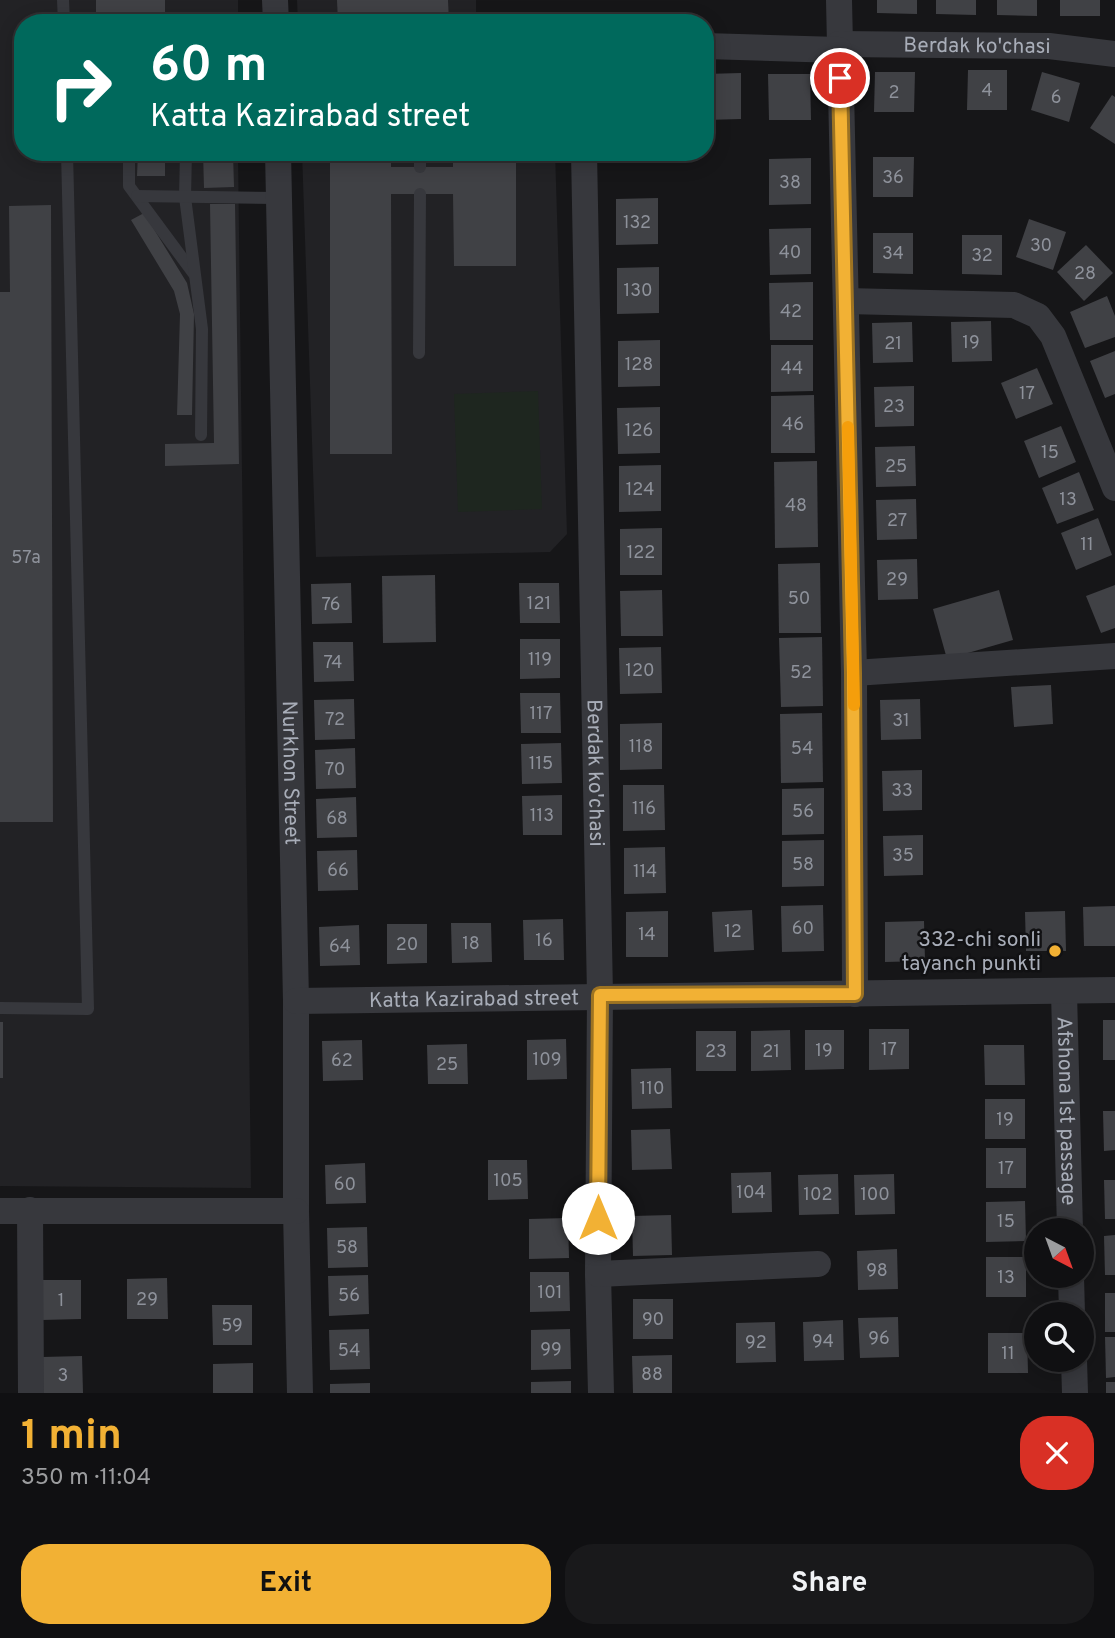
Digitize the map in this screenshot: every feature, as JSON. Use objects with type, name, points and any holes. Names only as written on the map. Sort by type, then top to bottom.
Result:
[{"type":"street","points":[[839,0],[853,673],[855,994]]},
{"type":"street","name":"Berdak ko'chasi","points":[[714,46],[1049,46],[1115,54]]},
{"type":"street","name":"Nurkhon Street","points":[[278,161],[296,1001],[296,1211],[300,1393]]},
{"type":"street","name":"Berdak ko'chasi","points":[[584,161],[600,995],[598,1273],[601,1393]]},
{"type":"street","points":[[846,301],[1014,305],[1038,316],[1053,335],[1115,488]]},
{"type":"street","points":[[853,673],[1115,656]]},
{"type":"street","name":"Katta Kazirabad street","points":[[296,1001],[1115,990]]},
{"type":"street","name":"Afshona 1st passage","points":[[1064,992],[1070,1218]]},
{"type":"street","points":[[30,1210],[31,1393]]},
{"type":"street","points":[[0,1211],[296,1211]]},
{"type":"street","points":[[598,1273],[818,1264]]},
{"type":"street","points":[[1074,1372],[1075,1393]]},
{"type":"lane","points":[[0,1009],[88,1009],[67,161]]},
{"type":"lane","points":[[129,161],[129,186],[194,274]]},
{"type":"lane","points":[[186,161],[185,197],[202,329],[201,435]]},
{"type":"lane","points":[[420,161],[420,167]]},
{"type":"lane","points":[[419,353],[420,194]]},
{"type":"lane","points":[[137,196],[278,198]]},
{"type":"shaded area","points":[[0,0],[238,0],[238,14],[14,14],[14,161],[238,161],[251,1188],[0,1186]]},
{"type":"shaded area","points":[[297,0],[476,0],[476,14],[298,14]]},
{"type":"shaded area","points":[[302,161],[555,161],[567,534],[550,552],[316,557]]},
{"type":"shaded area","points":[[538,391],[542,509],[458,512],[454,394]]},
{"type":"building","points":[[96,0],[165,0],[165,14],[96,14]]},
{"type":"building","points":[[337,0],[448,0],[449,14],[338,14]]},
{"type":"building","points":[[877,0],[917,0],[917,14],[877,13]]},
{"type":"building","points":[[936,0],[976,0],[976,15],[936,14]]},
{"type":"building","points":[[997,0],[1037,0],[1037,16],[997,15]]},
{"type":"building","points":[[1060,0],[1100,0],[1100,16],[1060,16]]},
{"type":"building","points":[[968,70],[1007,70],[1007,110],[967,110]]},
{"type":"building","points":[[875,72],[915,72],[914,112],[874,112]]},
{"type":"building","points":[[1042,72],[1080,83],[1069,122],[1031,110]]},
{"type":"building","points":[[741,73],[741,119],[714,120],[714,74]]},
{"type":"building","points":[[768,74],[810,74],[811,120],[769,120]]},
{"type":"building","points":[[1112,95],[1115,97],[1115,144],[1090,128]]},
{"type":"building","points":[[873,157],[914,157],[913,197],[873,197]]},
{"type":"building","points":[[811,158],[811,204],[769,205],[769,159]]},
{"type":"building","points":[[138,161],[165,161],[165,176],[137,176]]},
{"type":"building","points":[[203,161],[233,161],[234,187],[204,188]]},
{"type":"building","points":[[330,161],[391,161],[391,167],[453,167],[453,161],[516,161],[516,266],[454,266],[453,194],[391,194],[392,454],[330,454]]},
{"type":"building","points":[[658,198],[658,244],[616,245],[616,199]]},
{"type":"building","points":[[210,204],[235,204],[239,464],[165,466],[165,444],[214,443]]},
{"type":"building","points":[[51,205],[53,822],[0,822],[0,292],[10,292],[9,206]]},
{"type":"building","points":[[144,213],[187,283],[194,314],[192,415],[177,415],[180,314],[174,291],[131,220]]},
{"type":"building","points":[[1029,219],[1066,232],[1053,270],[1016,257]]},
{"type":"building","points":[[811,228],[811,274],[770,275],[769,229]]},
{"type":"building","points":[[873,233],[913,233],[913,274],[873,273]]},
{"type":"building","points":[[962,235],[1002,235],[1002,275],[962,274]]},
{"type":"building","points":[[1086,245],[1113,273],[1084,301],[1057,272]]},
{"type":"building","points":[[659,267],[659,313],[617,314],[617,268]]},
{"type":"building","points":[[813,282],[813,340],[770,340],[769,283]]},
{"type":"building","points":[[1107,296],[1115,316],[1115,337],[1085,348],[1070,312]]},
{"type":"building","points":[[991,321],[992,361],[952,362],[951,322]]},
{"type":"building","points":[[912,322],[913,362],[873,363],[872,323]]},
{"type":"building","points":[[660,340],[660,386],[618,387],[618,341]]},
{"type":"building","points":[[771,345],[813,345],[813,391],[771,392]]},
{"type":"building","points":[[1115,351],[1115,394],[1105,398],[1090,361]]},
{"type":"building","points":[[1037,368],[1053,404],[1016,419],[1001,383]]},
{"type":"building","points":[[914,386],[914,426],[875,427],[874,387]]},
{"type":"building","points":[[814,395],[815,453],[771,453],[771,396]]},
{"type":"building","points":[[660,407],[660,453],[618,454],[617,408]]},
{"type":"building","points":[[1061,426],[1076,462],[1039,478],[1024,441]]},
{"type":"building","points":[[915,446],[916,486],[876,487],[875,447]]},
{"type":"building","points":[[817,461],[818,547],[775,548],[774,462]]},
{"type":"building","points":[[661,465],[661,511],[619,512],[619,466]]},
{"type":"building","points":[[1079,472],[1094,510],[1057,524],[1042,488]]},
{"type":"building","points":[[916,499],[917,539],[877,540],[876,500]]},
{"type":"building","points":[[1098,518],[1112,555],[1076,570],[1061,533]]},
{"type":"building","points":[[662,528],[662,575],[620,575],[620,529]]},
{"type":"building","points":[[917,559],[918,599],[878,600],[877,560]]},
{"type":"building","points":[[820,563],[821,633],[779,633],[778,564]]},
{"type":"building","points":[[435,575],[436,642],[383,643],[382,576]]},
{"type":"building","points":[[351,583],[352,623],[312,624],[311,584]]},
{"type":"building","points":[[519,583],[559,583],[560,623],[520,623]]},
{"type":"building","points":[[1115,585],[1115,628],[1101,633],[1086,596]]},
{"type":"building","points":[[662,590],[663,636],[621,636],[620,591]]},
{"type":"building","points":[[999,590],[1013,640],[947,659],[933,609]]},
{"type":"building","points":[[822,637],[823,706],[781,707],[779,638]]},
{"type":"building","points":[[520,639],[560,639],[560,678],[520,679]]},
{"type":"building","points":[[313,642],[353,642],[354,681],[314,682]]},
{"type":"building","points":[[661,647],[662,693],[620,694],[619,648]]},
{"type":"building","points":[[1051,685],[1053,724],[1014,727],[1011,687]]},
{"type":"building","points":[[520,693],[560,693],[561,733],[521,733]]},
{"type":"building","points":[[354,699],[355,739],[315,740],[314,700]]},
{"type":"building","points":[[920,699],[921,739],[881,740],[880,700]]},
{"type":"building","points":[[822,713],[823,782],[781,783],[780,714]]},
{"type":"building","points":[[662,723],[662,769],[620,770],[620,724]]},
{"type":"building","points":[[561,743],[562,783],[522,784],[521,744]]},
{"type":"building","points":[[355,748],[356,788],[316,789],[315,750]]},
{"type":"building","points":[[922,770],[922,810],[883,811],[882,771]]},
{"type":"building","points":[[623,785],[664,785],[665,830],[623,831]]},
{"type":"building","points":[[824,788],[824,834],[782,835],[782,789]]},
{"type":"building","points":[[562,795],[562,835],[523,835],[522,796]]},
{"type":"building","points":[[356,797],[357,837],[317,838],[316,799]]},
{"type":"building","points":[[923,835],[923,875],[884,876],[883,836]]},
{"type":"building","points":[[824,840],[824,886],[782,887],[782,841]]},
{"type":"building","points":[[665,847],[666,893],[624,894],[624,848]]},
{"type":"building","points":[[357,850],[358,890],[318,891],[317,851]]},
{"type":"building","points":[[823,905],[824,951],[782,952],[781,906]]},
{"type":"building","points":[[1115,906],[1115,946],[1084,946],[1083,907]]},
{"type":"building","points":[[752,910],[754,950],[714,952],[712,912]]},
{"type":"building","points":[[668,911],[668,957],[626,957],[626,912]]},
{"type":"building","points":[[1065,911],[1066,951],[1026,951],[1025,912]]},
{"type":"building","points":[[563,919],[564,960],[524,960],[523,920]]},
{"type":"building","points":[[924,921],[925,961],[885,962],[885,922]]},
{"type":"building","points":[[451,923],[491,923],[492,962],[452,963]]},
{"type":"building","points":[[387,924],[427,924],[427,963],[387,964]]},
{"type":"building","points":[[359,925],[360,965],[320,966],[319,927]]},
{"type":"building","points":[[1103,1020],[1115,1020],[1115,1060],[1103,1060]]},
{"type":"building","points":[[0,1022],[3,1022],[3,1078],[0,1078]]},
{"type":"building","points":[[869,1029],[909,1029],[909,1069],[869,1070]]},
{"type":"building","points":[[790,1030],[791,1070],[751,1071],[751,1031]]},
{"type":"building","points":[[805,1030],[844,1030],[844,1069],[805,1070]]},
{"type":"building","points":[[696,1031],[736,1031],[736,1071],[696,1071]]},
{"type":"building","points":[[566,1039],[567,1079],[527,1080],[527,1040]]},
{"type":"building","points":[[362,1040],[363,1080],[323,1081],[322,1041]]},
{"type":"building","points":[[467,1044],[468,1084],[428,1084],[427,1045]]},
{"type":"building","points":[[984,1045],[1024,1045],[1025,1085],[985,1085]]},
{"type":"building","points":[[671,1068],[672,1108],[632,1109],[631,1069]]},
{"type":"building","points":[[985,1099],[1025,1099],[1025,1139],[985,1139]]},
{"type":"building","points":[[1103,1111],[1115,1111],[1115,1150],[1104,1151]]},
{"type":"building","points":[[670,1129],[672,1169],[632,1170],[631,1130]]},
{"type":"building","points":[[986,1148],[1026,1148],[1026,1188],[986,1188]]},
{"type":"building","points":[[488,1160],[527,1160],[528,1199],[488,1200]]},
{"type":"building","points":[[365,1163],[366,1203],[326,1204],[325,1165]]},
{"type":"building","points":[[771,1172],[772,1212],[732,1213],[731,1173]]},
{"type":"building","points":[[838,1174],[839,1214],[799,1215],[798,1175]]},
{"type":"building","points":[[894,1174],[895,1214],[855,1215],[854,1175]]},
{"type":"building","points":[[1104,1180],[1115,1180],[1115,1219],[1105,1219]]},
{"type":"building","points":[[1025,1201],[1024,1241],[986,1242],[986,1202]]},
{"type":"building","points":[[671,1215],[672,1255],[633,1256],[632,1216]]},
{"type":"building","points":[[568,1218],[569,1258],[529,1259],[529,1219]]},
{"type":"building","points":[[367,1227],[368,1267],[328,1268],[327,1228]]},
{"type":"building","points":[[1115,1235],[1115,1275],[1105,1275],[1104,1236]]},
{"type":"building","points":[[897,1249],[898,1289],[858,1290],[857,1251]]},
{"type":"building","points":[[986,1257],[1024,1257],[1026,1297],[986,1297]]},
{"type":"building","points":[[530,1272],[569,1272],[570,1311],[530,1312]]},
{"type":"building","points":[[368,1275],[369,1314],[329,1316],[328,1276]]},
{"type":"building","points":[[167,1278],[168,1319],[127,1319],[127,1279]]},
{"type":"building","points":[[41,1280],[81,1280],[81,1319],[42,1320]]},
{"type":"building","points":[[1105,1293],[1115,1293],[1115,1332],[1105,1332]]},
{"type":"building","points":[[633,1299],[673,1299],[673,1339],[633,1339]]},
{"type":"building","points":[[212,1305],[252,1305],[252,1345],[213,1345]]},
{"type":"building","points":[[898,1317],[899,1357],[860,1358],[858,1318]]},
{"type":"building","points":[[843,1320],[844,1360],[804,1361],[803,1322]]},
{"type":"building","points":[[775,1322],[776,1362],[736,1363],[736,1323]]},
{"type":"building","points":[[369,1329],[370,1369],[330,1370],[329,1330]]},
{"type":"building","points":[[570,1329],[571,1369],[531,1370],[531,1330]]},
{"type":"building","points":[[988,1333],[1024,1333],[1024,1372],[1028,1373],[988,1373]]},
{"type":"building","points":[[1105,1337],[1115,1337],[1115,1377],[1106,1378]]},
{"type":"building","points":[[672,1355],[672,1393],[633,1393],[632,1356]]},
{"type":"building","points":[[82,1356],[83,1393],[43,1393],[42,1357]]},
{"type":"building","points":[[253,1363],[253,1393],[213,1393],[213,1364]]},
{"type":"building","points":[[571,1381],[571,1393],[531,1393],[531,1382]]},
{"type":"building","points":[[1106,1382],[1115,1382],[1115,1393],[1106,1393]]},
{"type":"building","points":[[370,1383],[370,1393],[330,1393],[330,1384]]},
{"type":"slow traffic","points":[[848,427],[854,705]]},
{"type":"place","name":"332-chi sonli tayanch punkti","points":[[1055,951]]},
{"type":"route","points":[[598,1218],[600,995],[855,994],[853,673],[840,78]]}]
